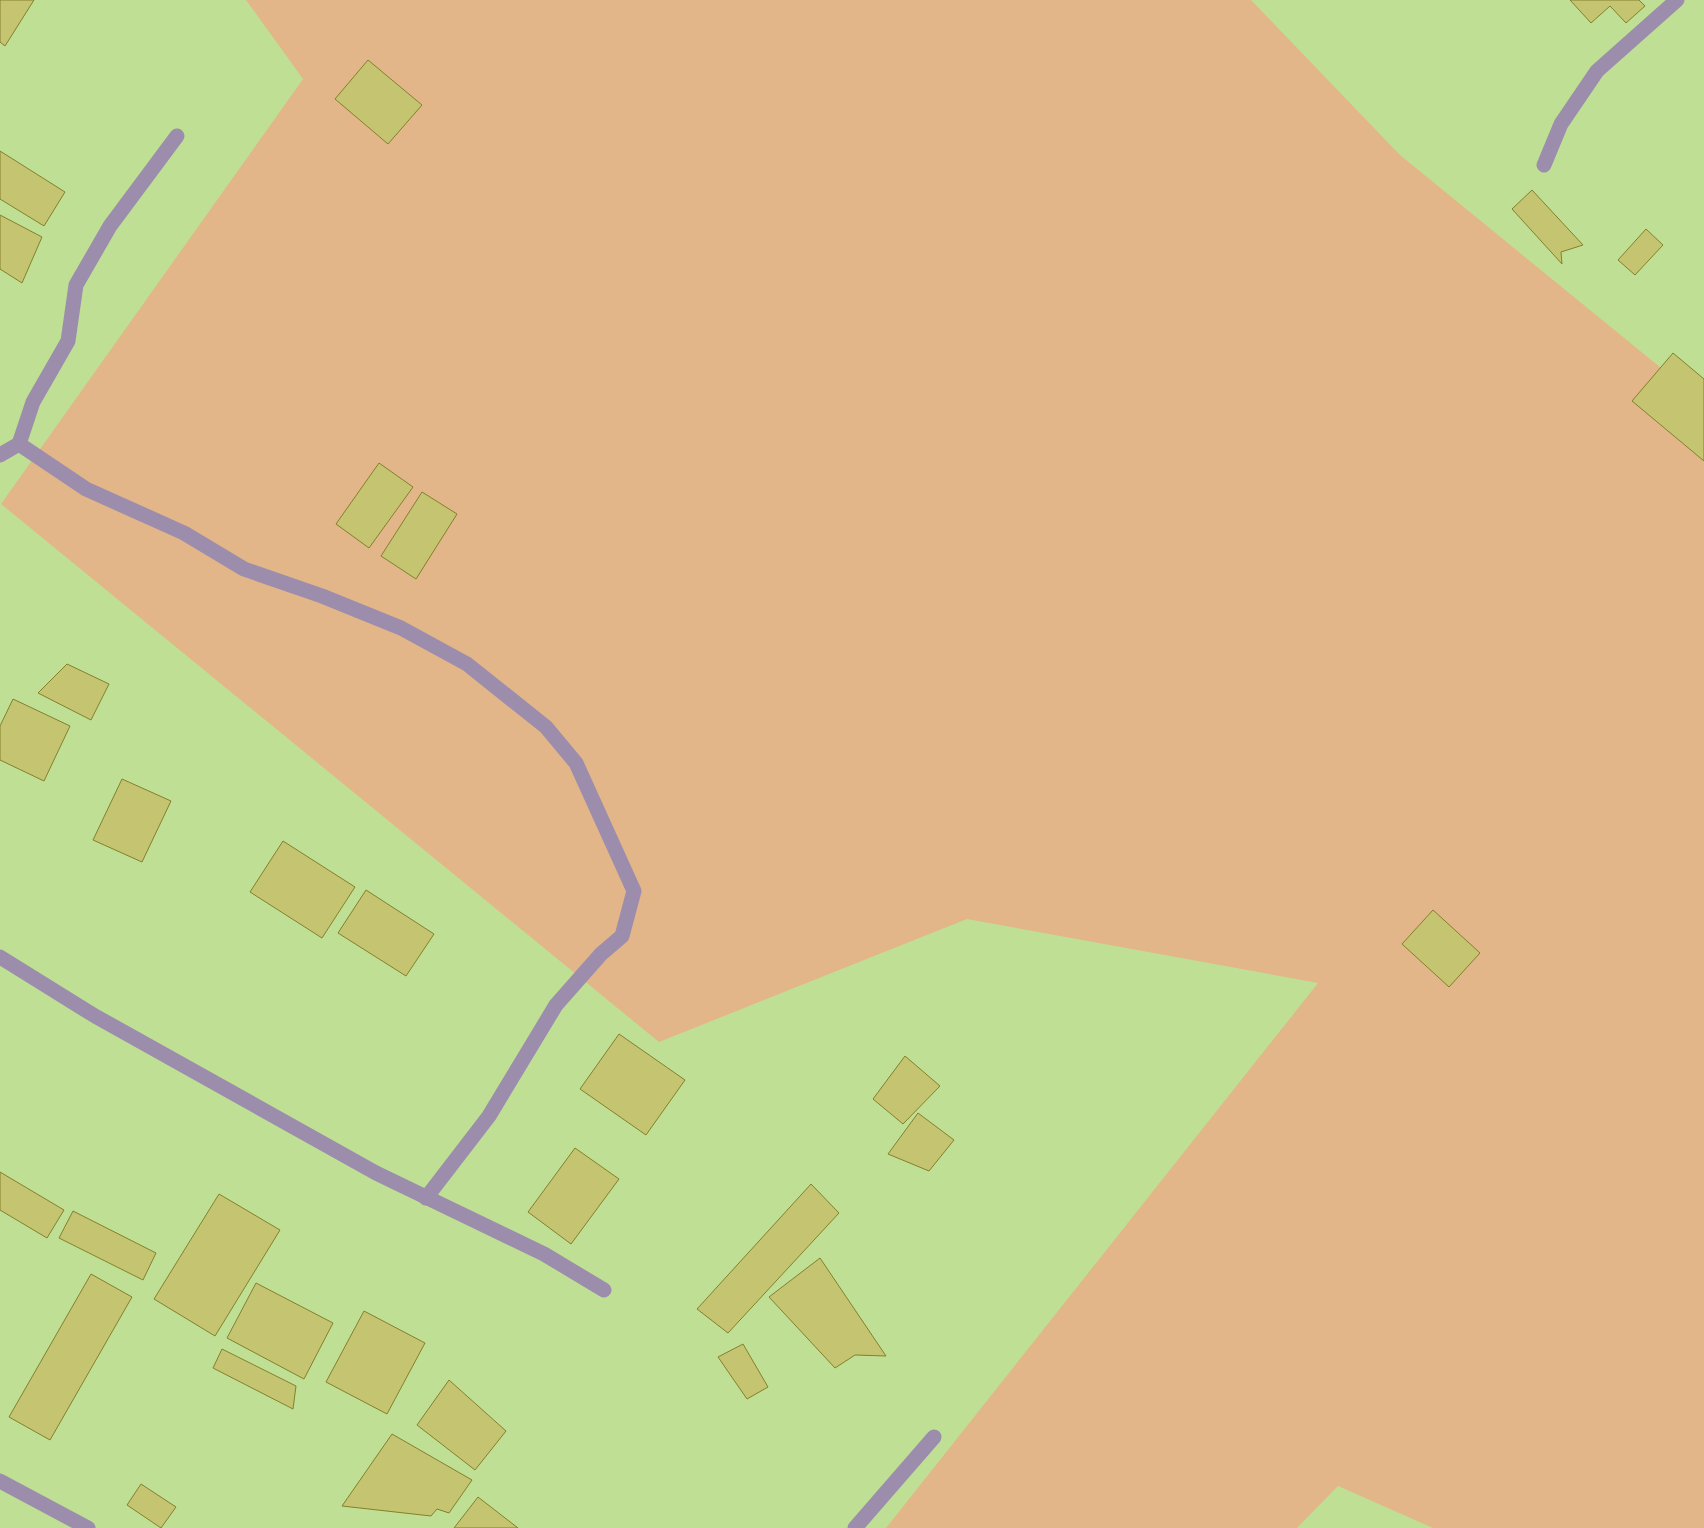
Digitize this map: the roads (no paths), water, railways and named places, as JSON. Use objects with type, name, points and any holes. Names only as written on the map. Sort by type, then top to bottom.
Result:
[{"type":"street","points":[[1544,164],[1561,124],[1597,71],[1676,0]]},
{"type":"street","points":[[0,455],[19,444],[33,402],[68,341],[76,286],[110,226],[177,136]]},
{"type":"street","points":[[19,444],[86,489],[184,533],[244,569],[322,596],[401,628],[467,664],[546,727],[576,763],[634,892],[622,936],[601,954],[556,1005],[489,1116],[426,1198]]},
{"type":"street","points":[[0,957],[95,1016],[376,1173],[544,1254],[604,1290]]},
{"type":"street","points":[[855,1528],[934,1437]]},
{"type":"street","points":[[0,1481],[88,1528]]}]
